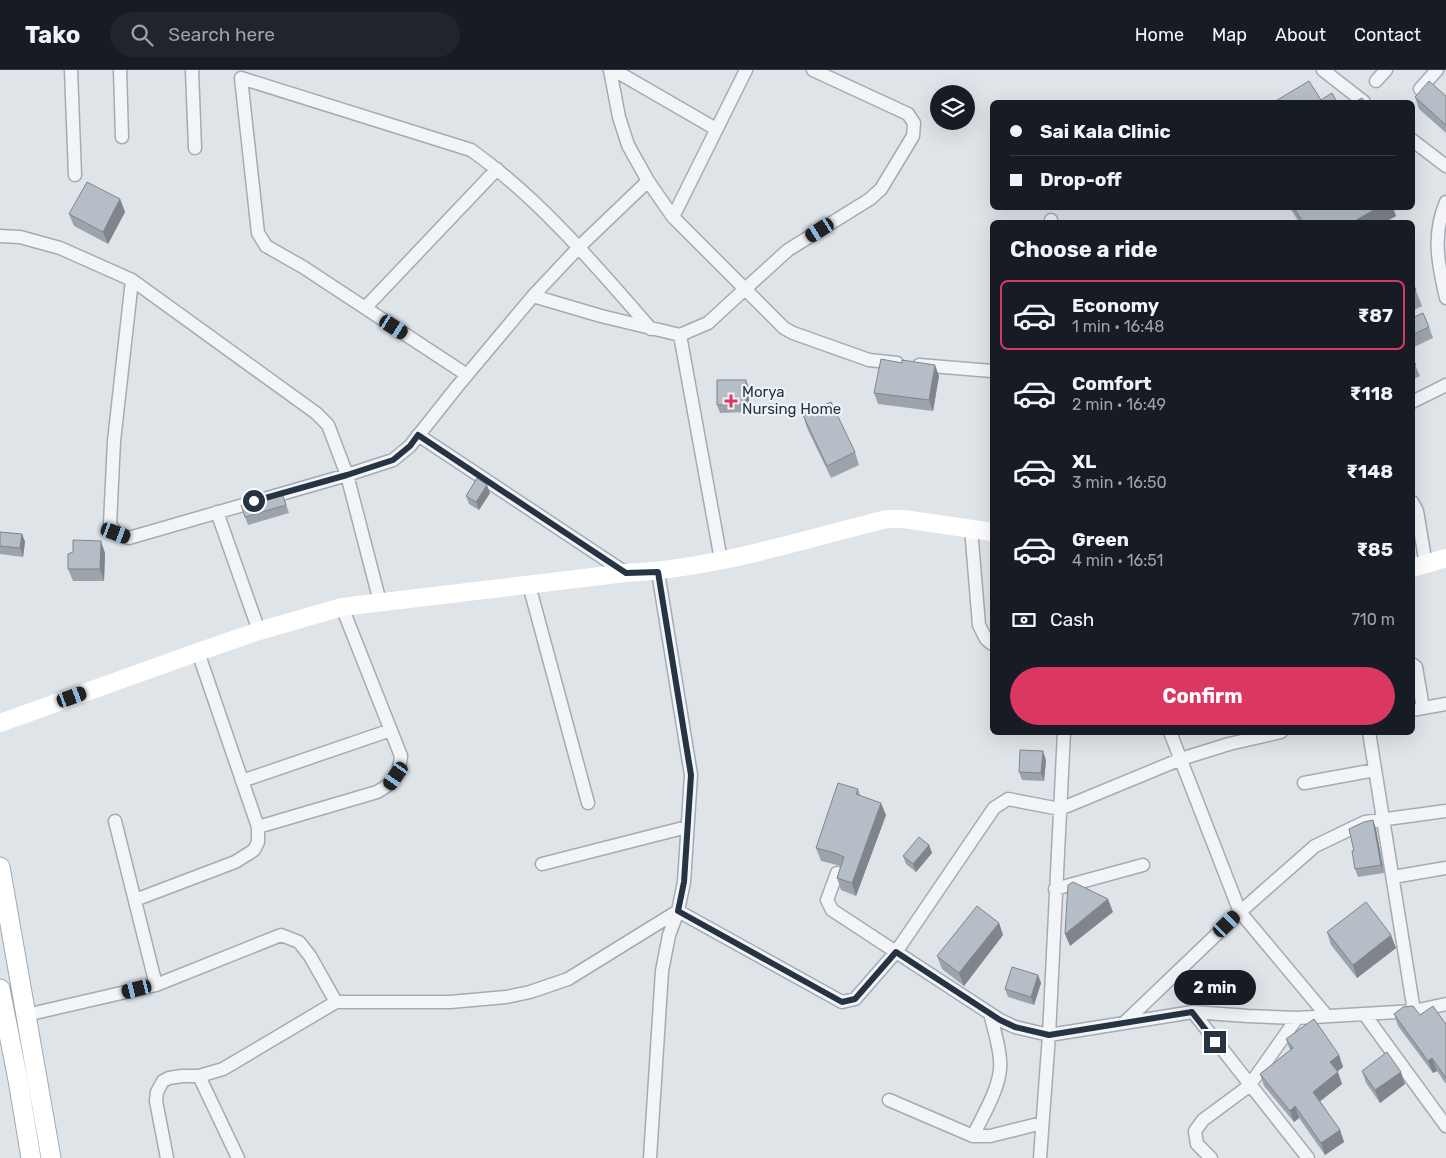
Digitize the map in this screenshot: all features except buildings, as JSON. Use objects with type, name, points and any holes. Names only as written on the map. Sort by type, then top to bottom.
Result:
[{"type":"main road","points":[[0,722],[259,631],[342,607],[626,573],[658,572],[721,560],[886,519],[904,519],[990,532]]},
{"type":"main road","points":[[1419,566],[1446,558]]},
{"type":"main road","points":[[0,867],[8,961],[26,1015],[51,1158]]},
{"type":"main road","points":[[0,989],[31,1158]]},
{"type":"street","points":[[70,70],[75,175]]},
{"type":"street","points":[[120,70],[122,137]]},
{"type":"street","points":[[192,70],[195,148]]},
{"type":"street","points":[[610,70],[619,117],[628,145],[648,180],[673,217],[784,328],[869,360],[990,371]]},
{"type":"street","points":[[614,70],[716,129]]},
{"type":"street","points":[[673,217],[746,70]]},
{"type":"street","points":[[533,296],[651,329],[680,334],[708,323],[788,250],[870,199],[881,189],[912,136],[914,123],[908,114],[812,70]]},
{"type":"street","points":[[1376,81],[1386,70]]},
{"type":"street","points":[[1420,89],[1437,70]]},
{"type":"street","points":[[1328,72],[1362,100]]},
{"type":"street","points":[[467,375],[303,267],[266,246],[258,233],[240,74],[471,150],[497,169],[579,247],[651,329]]},
{"type":"street","points":[[1415,142],[1446,166]]},
{"type":"street","points":[[365,308],[497,169]]},
{"type":"street","points":[[132,280],[114,441],[110,524],[116,533],[129,538],[393,460],[410,446],[533,296],[579,247],[648,180]]},
{"type":"street","points":[[1446,202],[1437,229],[1437,245],[1446,298]]},
{"type":"street","points":[[0,236],[20,237],[60,248],[132,280],[316,413],[328,425],[347,475],[380,602]]},
{"type":"street","points":[[680,334],[721,560]]},
{"type":"street","points":[[1415,400],[1446,385]]},
{"type":"street","points":[[418,435],[626,573]]},
{"type":"street","points":[[1415,507],[1417,511],[1419,566]]},
{"type":"street","points":[[217,512],[259,631]]},
{"type":"street","points":[[972,528],[979,625],[986,639],[990,642]]},
{"type":"street","points":[[650,1158],[662,971],[669,935],[678,911],[684,882],[691,775],[658,572]]},
{"type":"street","points":[[529,585],[588,803]]},
{"type":"street","points":[[258,827],[377,792],[398,781],[401,756],[342,607]]},
{"type":"street","points":[[135,900],[235,862],[254,850],[258,842],[258,827],[198,652]]},
{"type":"street","points":[[1415,666],[1418,709],[1446,704]]},
{"type":"street","points":[[242,781],[390,730]]},
{"type":"street","points":[[1040,1158],[1049,1035],[1064,735]]},
{"type":"street","points":[[1171,735],[1240,912],[1327,1016]]},
{"type":"street","points":[[678,911],[842,1002],[855,999],[896,952],[994,808],[1008,799],[1060,809],[1180,759],[1228,744],[1268,735]]},
{"type":"street","points":[[1369,735],[1414,1011]]},
{"type":"street","points":[[1304,783],[1375,770]]},
{"type":"street","points":[[1124,1023],[1240,912],[1315,846],[1365,822],[1446,811]]},
{"type":"street","points":[[115,821],[156,984]]},
{"type":"street","points":[[542,864],[687,827]]},
{"type":"street","points":[[1055,889],[1143,865]]},
{"type":"street","points":[[1393,877],[1446,868]]},
{"type":"street","points":[[837,873],[827,900],[832,910],[990,1014],[1015,1027],[1049,1035],[1192,1012],[1297,1018],[1414,1011],[1446,1004]]},
{"type":"street","points":[[167,1158],[156,1101],[157,1092],[163,1082],[169,1078],[199,1076],[223,1069],[336,1002],[450,1002],[506,997],[530,992],[568,979],[678,911]]},
{"type":"street","points":[[26,1015],[156,984],[281,935],[299,942],[310,956],[336,1002]]},
{"type":"street","points":[[1192,1012],[1308,1158]]},
{"type":"street","points":[[973,1136],[1000,1074],[1000,1060],[990,1014]]},
{"type":"street","points":[[1365,1015],[1446,1126]]},
{"type":"street","points":[[1211,1158],[1197,1144],[1195,1131],[1203,1120],[1249,1086],[1297,1018]]},
{"type":"street","points":[[199,1076],[238,1158]]},
{"type":"street","points":[[889,1100],[973,1136],[990,1136],[1042,1123]]},
{"type":"place","name":"Morya Nursing Home","points":[[731,401]]},
{"type":"route","points":[[254,501],[393,460],[410,446],[418,435],[626,573],[658,572],[691,775],[684,882],[678,911],[842,1002],[855,999],[896,952],[990,1014],[1015,1027],[1049,1035],[1192,1012],[1215,1042]]}]
